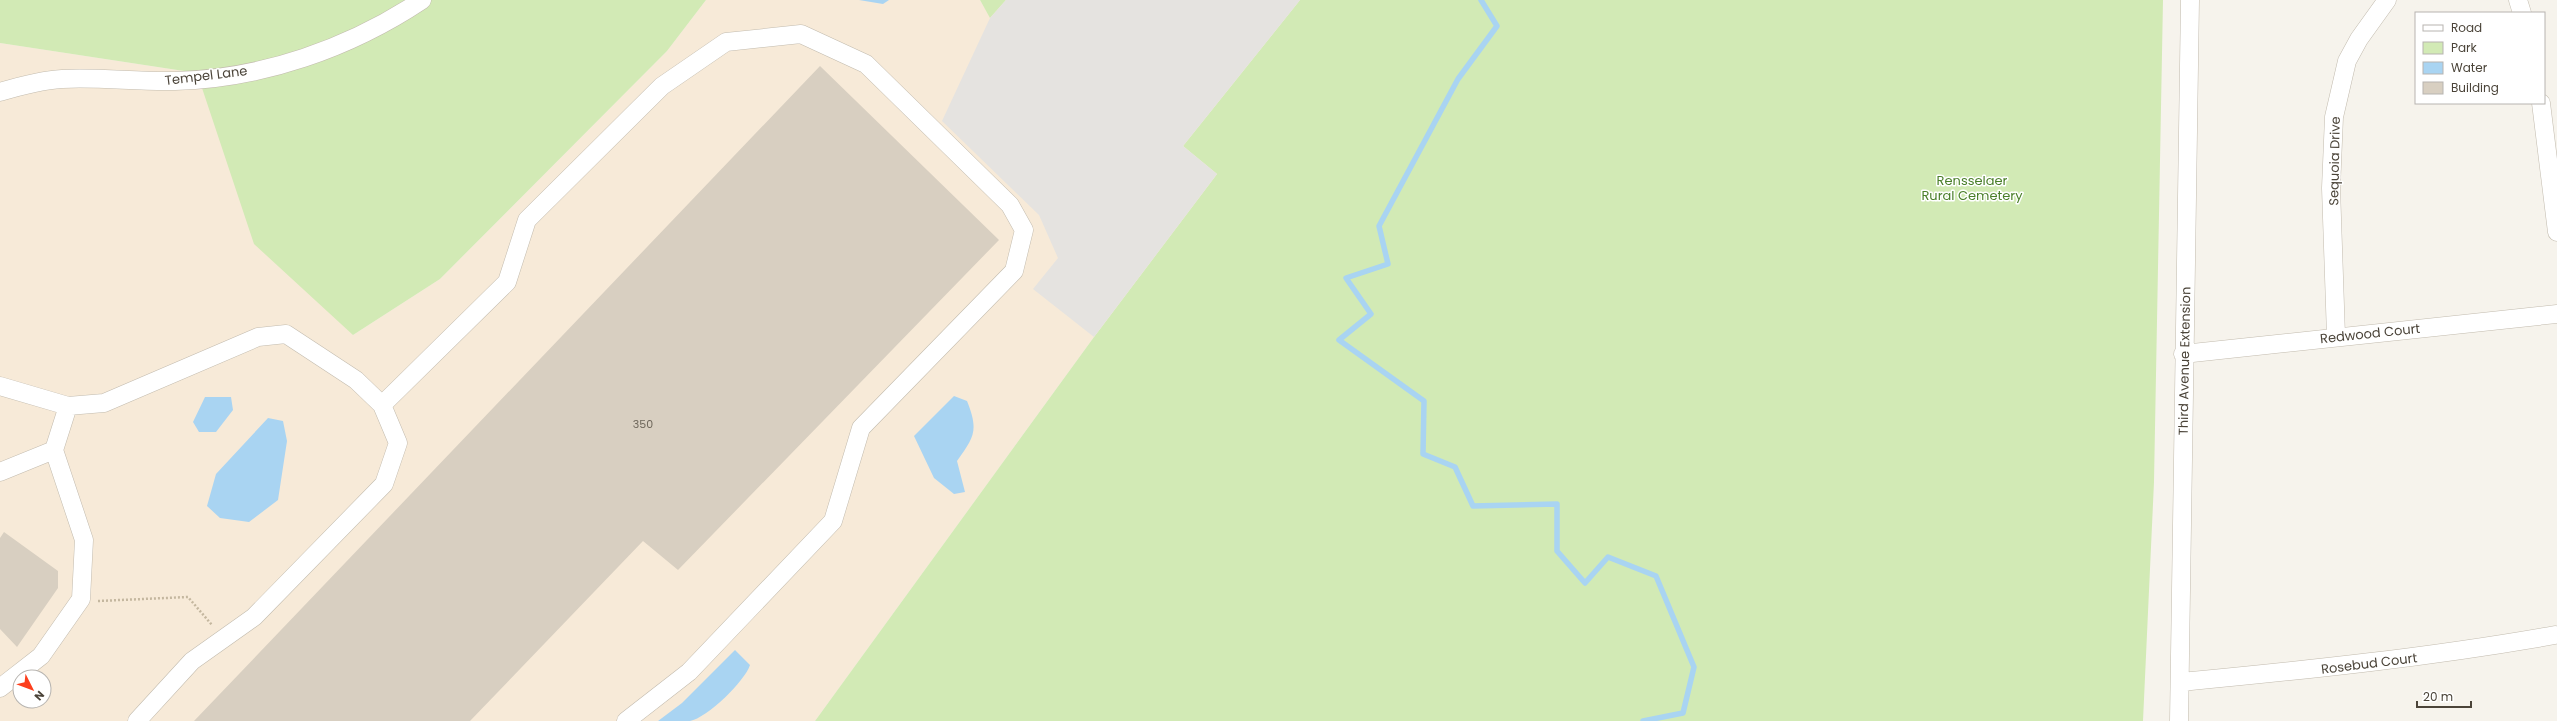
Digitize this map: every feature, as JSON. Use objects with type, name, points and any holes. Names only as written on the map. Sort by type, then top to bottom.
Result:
[{"type":"street","name":"Tempel Lane","points":[[0,92],[62,79],[175,81],[230,75],[313,56],[392,20],[422,0]]},
{"type":"street","name":"Third Avenue Extension","points":[[2179,721],[2181,682],[2183,354],[2190,0]]},
{"type":"street","name":"Sequoia Drive","points":[[2336,336],[2332,188],[2334,117],[2347,61],[2359,39],[2387,0]]},
{"type":"street","points":[[2518,0],[2522,12]]},
{"type":"street","points":[[382,405],[507,282],[527,220],[662,86],[726,42],[801,34],[866,64],[1010,205],[1024,230],[1014,271],[861,428],[833,521],[689,672],[626,721]]},
{"type":"street","points":[[2541,104],[2557,232]]},
{"type":"street","name":"Redwood Court","points":[[2183,354],[2336,336],[2557,314]]},
{"type":"street","points":[[0,386],[68,406],[104,403],[258,337],[286,334],[356,380],[382,405],[398,443],[384,484],[254,617],[192,661],[137,721]]},
{"type":"street","points":[[0,688],[41,656],[81,599],[84,540],[54,450],[68,406]]},
{"type":"street","points":[[0,472],[54,450]]},
{"type":"street","name":"Rosebud Court","points":[[2181,682],[2325,669],[2472,650],[2556,633]]},
{"type":"path","points":[[121,599],[188,597],[223,639]]},
{"type":"shaded area","points":[[706,0],[980,0],[990,17],[1006,0],[1300,0],[1183,146],[1217,174],[1094,337],[815,721],[0,721],[0,43],[197,73],[353,335],[440,279],[667,51]]},
{"type":"shaded area","points":[[1006,0],[1300,0],[1183,146],[1217,174],[1094,337],[1033,289],[1058,258],[1039,215],[942,121],[990,18]]},
{"type":"green space","points":[[0,0],[706,0],[667,51],[440,279],[353,335],[254,244],[197,73],[0,43]]},
{"type":"green space","points":[[980,0],[1006,0],[990,18]]},
{"type":"green space","name":"Rensselaer Rural Cemetery","points":[[1300,0],[2163,0],[2154,482],[2143,721],[815,721],[1094,337],[1217,174],[1183,146]]},
{"type":"water","points":[[859,0],[889,0],[883,4]]},
{"type":"water","points":[[954,396],[967,401],[971,411],[974,427],[971,439],[957,461],[965,492],[954,494],[934,478],[914,436]]},
{"type":"water","points":[[205,397],[231,397],[233,410],[216,432],[199,432],[193,422]]},
{"type":"water","points":[[268,418],[283,421],[287,441],[278,500],[249,522],[220,518],[207,506],[216,474]]},
{"type":"water","points":[[735,650],[750,665],[741,680],[724,698],[706,713],[690,721],[658,721],[682,703]]},
{"type":"building","points":[[820,66],[999,240],[678,570],[643,541],[470,721],[194,721]]},
{"type":"building","points":[[4,532],[58,571],[58,588],[17,647],[0,629],[0,538]]},
{"type":"waterway","points":[[1481,0],[1497,26],[1458,79],[1379,226],[1388,264],[1346,278],[1371,314],[1339,340],[1424,401],[1423,454],[1455,467],[1473,506],[1557,504],[1557,551],[1585,583],[1608,557],[1656,576],[1694,667],[1683,713],[1643,721]]}]
